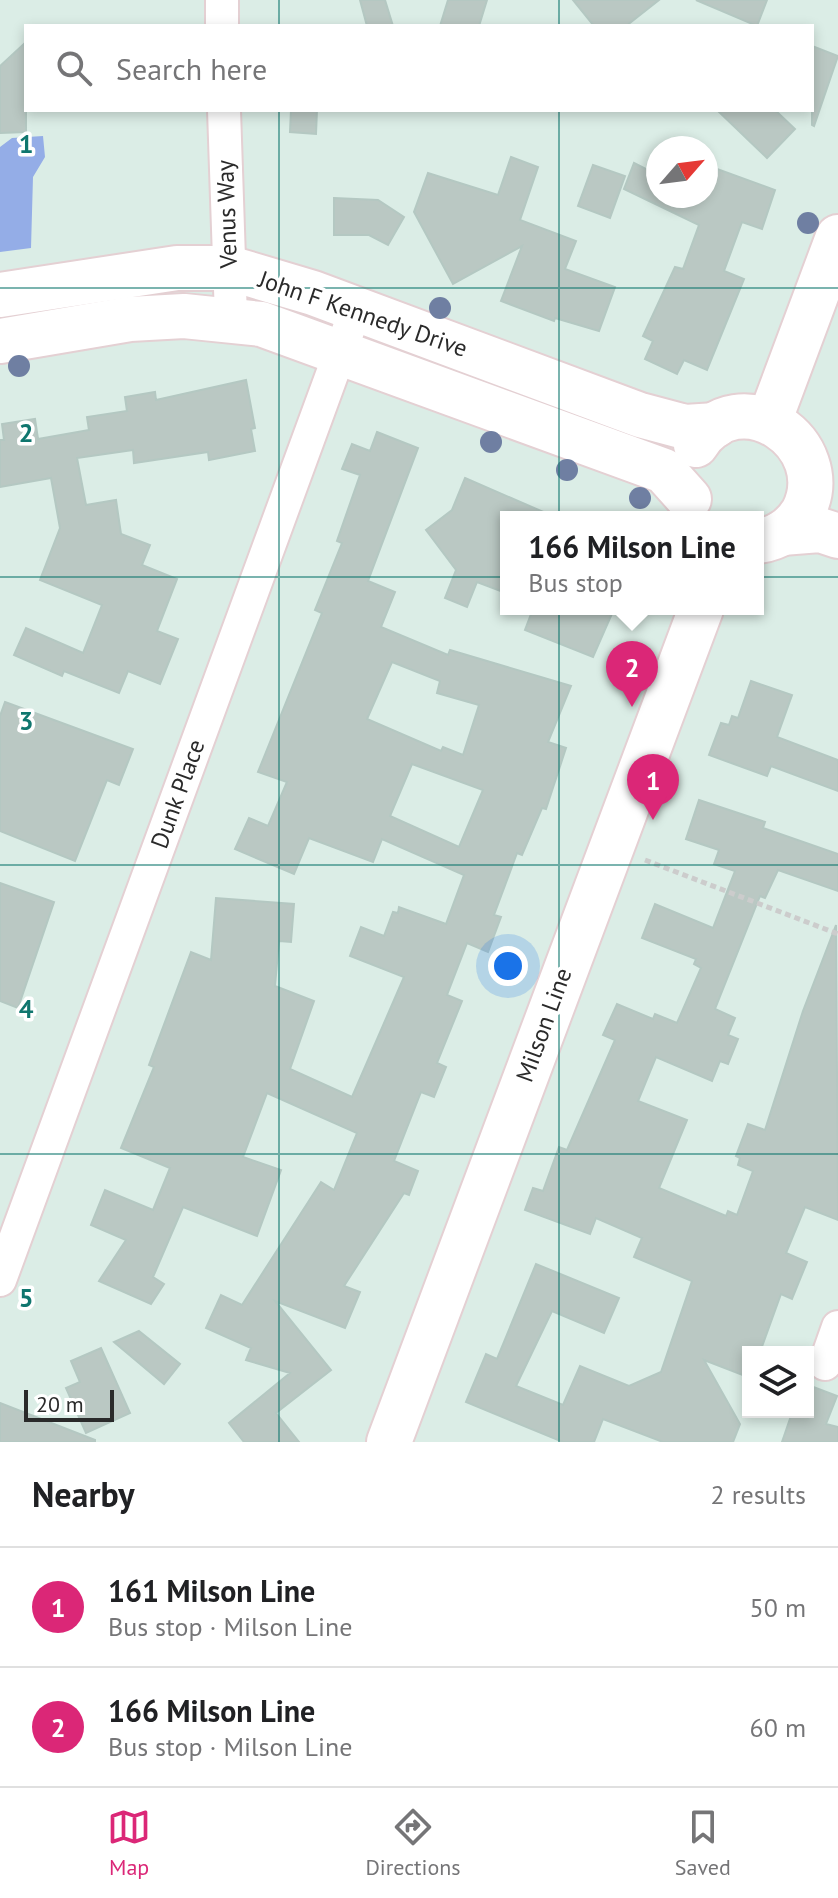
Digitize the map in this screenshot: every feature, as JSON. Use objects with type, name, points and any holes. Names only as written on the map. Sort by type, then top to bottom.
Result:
[{"type":"main road","points":[[770,537],[796,522],[811,494],[814,479],[824,474],[801,442],[787,428],[770,419],[838,237]]},
{"type":"main road","name":"John F Kennedy Drive","points":[[0,295],[177,268],[229,268],[356,309],[640,415],[685,427],[716,425],[733,417],[770,419]]},
{"type":"main road","name":"John F Kennedy Drive","points":[[0,341],[130,319],[231,318],[261,324],[341,350],[664,471],[694,508]]},
{"type":"main road","points":[[694,508],[687,464],[702,436],[716,425]]},
{"type":"main road","points":[[770,537],[820,530],[838,536]]},
{"type":"main road","name":"Milson Line","points":[[389,1442],[699,615]]},
{"type":"street","points":[[222,0],[222,24]]},
{"type":"street","name":"Venus Way","points":[[224,112],[231,318]]},
{"type":"street","name":"Dunk Place","points":[[0,1280],[356,309]]},
{"type":"street","points":[[825,1364],[838,1327]]},
{"type":"path","points":[[610,847],[838,934]]},
{"type":"shaded area","points":[[43,136],[45,157],[33,177],[31,248],[0,252],[0,147],[12,138]]},
{"type":"building","points":[[360,0],[385,0],[392,24],[366,24]]},
{"type":"building","points":[[448,0],[487,0],[480,24],[441,24]]},
{"type":"building","points":[[573,0],[659,0],[629,24],[592,24]]},
{"type":"building","points":[[696,0],[767,0],[758,24]]},
{"type":"building","points":[[24,44],[26,132],[0,133],[0,66]]},
{"type":"building","points":[[814,47],[838,56],[812,125],[814,112]]},
{"type":"building","points":[[291,112],[317,112],[316,134],[290,132]]},
{"type":"building","points":[[719,112],[777,112],[795,129],[767,158]]},
{"type":"building","points":[[511,157],[538,167],[520,220],[576,241],[565,269],[615,287],[599,331],[555,318],[554,321],[501,301],[522,246],[453,284],[414,212],[428,173],[498,195]]},
{"type":"building","points":[[634,163],[646,169],[646,200],[624,189]]},
{"type":"building","points":[[593,165],[625,176],[610,218],[578,206]]},
{"type":"building","points":[[718,169],[775,190],[762,229],[742,222],[724,271],[744,279],[707,370],[684,360],[677,374],[645,359],[653,341],[643,336],[675,267],[683,269],[699,225],[664,208],[718,208]]},
{"type":"building","points":[[334,198],[378,200],[404,217],[388,245],[369,235],[334,235]]},
{"type":"building","points":[[246,380],[255,428],[251,429],[255,451],[209,460],[208,452],[134,463],[133,450],[77,458],[86,505],[116,500],[121,534],[150,545],[142,565],[177,579],[157,631],[178,639],[160,684],[128,671],[119,693],[64,671],[62,676],[14,655],[26,628],[83,653],[102,605],[40,580],[60,528],[51,478],[0,487],[0,440],[4,440],[2,424],[35,419],[38,439],[89,430],[87,417],[127,411],[125,397],[155,392],[156,400]]},
{"type":"building","points":[[377,432],[418,448],[368,581],[395,592],[381,627],[448,655],[450,650],[571,686],[548,742],[566,748],[546,809],[542,808],[522,855],[517,853],[494,915],[501,917],[488,952],[467,943],[447,995],[462,1001],[437,1063],[446,1067],[434,1097],[421,1092],[394,1161],[418,1171],[409,1195],[404,1193],[344,1286],[360,1292],[345,1328],[275,1301],[331,1370],[276,1413],[299,1442],[244,1442],[229,1423],[290,1373],[246,1360],[251,1348],[206,1328],[221,1295],[242,1305],[321,1182],[334,1190],[357,1133],[267,1093],[243,1157],[281,1170],[257,1236],[183,1207],[153,1277],[164,1284],[151,1304],[99,1281],[126,1240],[91,1225],[105,1190],[153,1210],[170,1168],[121,1148],[154,1067],[149,1065],[191,952],[211,960],[216,898],[294,904],[291,942],[279,941],[275,986],[314,1001],[290,1069],[352,1097],[404,977],[350,956],[361,927],[384,936],[393,912],[398,913],[399,907],[446,924],[464,875],[382,839],[373,862],[309,838],[294,874],[235,849],[249,818],[268,826],[287,782],[258,772],[322,613],[315,610],[342,543],[337,541],[360,475],[342,469],[352,444],[370,451]],"holes":[[[392,662],[440,681],[437,693],[479,705],[463,755],[443,747],[441,751],[367,719]],[[412,764],[483,790],[459,847],[390,816]]]},
{"type":"building","points":[[465,478],[541,511],[500,511],[500,591],[477,582],[467,607],[445,598],[456,570],[426,530],[452,510]]},
{"type":"building","points":[[531,615],[611,615],[593,657],[525,630]]},
{"type":"building","points":[[751,681],[792,695],[777,737],[838,760],[838,791],[771,766],[767,776],[709,755],[721,723],[729,725],[732,716],[738,718]]},
{"type":"building","points":[[5,702],[133,749],[119,785],[107,780],[75,861],[0,831],[0,716]]},
{"type":"building","points":[[699,800],[765,822],[763,828],[838,854],[838,891],[778,870],[765,898],[760,896],[715,1009],[735,1018],[728,1035],[738,1039],[728,1064],[720,1061],[712,1081],[656,1057],[638,1101],[687,1120],[659,1188],[726,1216],[728,1211],[737,1215],[753,1171],[738,1165],[740,1158],[736,1156],[748,1124],[765,1130],[803,1011],[836,925],[838,1220],[805,1207],[786,1253],[807,1262],[792,1299],[781,1294],[762,1346],[742,1346],[742,1375],[704,1360],[740,1424],[733,1442],[663,1442],[603,1419],[594,1442],[563,1442],[466,1402],[486,1354],[497,1359],[536,1264],[619,1298],[604,1333],[552,1311],[516,1386],[563,1405],[580,1366],[629,1386],[661,1372],[692,1281],[634,1257],[642,1238],[596,1218],[590,1234],[525,1210],[533,1188],[543,1191],[559,1147],[567,1150],[615,1040],[603,1035],[617,1004],[653,1019],[655,1014],[677,1023],[701,968],[694,964],[696,959],[642,938],[655,904],[713,928],[735,871],[714,864],[719,850],[686,839]]},
{"type":"building","points":[[0,883],[54,902],[18,1008],[0,1001]]},
{"type":"building","points":[[139,1331],[180,1364],[164,1384],[114,1342]]},
{"type":"building","points":[[101,1348],[130,1413],[86,1433],[66,1388],[80,1382],[71,1361]]},
{"type":"building","points":[[814,1387],[837,1396],[826,1424],[838,1427],[838,1442],[782,1442],[790,1418],[814,1418]]},
{"type":"building","points":[[0,1403],[95,1440],[95,1442],[0,1442]]},
{"type":"place","name":"166 Milson Line","points":[[632,707]]},
{"type":"place","name":"161 Milson Line","points":[[653,820]]}]
